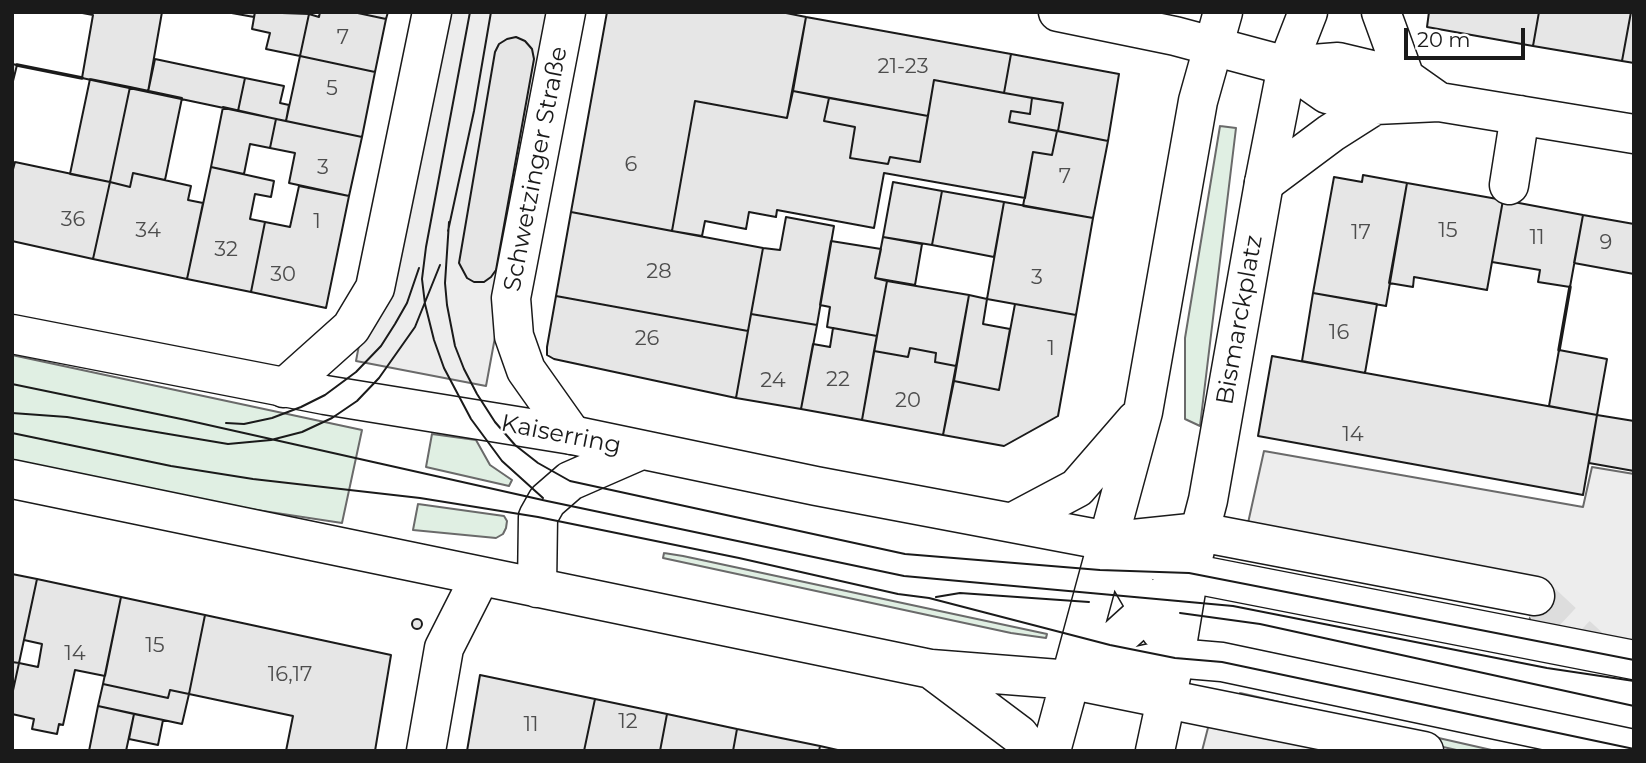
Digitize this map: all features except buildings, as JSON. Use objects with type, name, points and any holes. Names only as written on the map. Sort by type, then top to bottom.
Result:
[{"type":"main road","points":[[284,388],[351,328],[375,288],[432,12]]},
{"type":"main road","name":"Schwetzinger Straße","points":[[566,12],[511,299],[514,335],[526,370],[572,436]]},
{"type":"main road","name":"Bismarckplatz","points":[[1175,658],[1287,66],[1308,12]]},
{"type":"main road","points":[[1381,12],[1405,78]]},
{"type":"main road","points":[[1068,13],[1217,29],[1287,66],[1327,94],[1375,105],[1439,102],[1634,134]]},
{"type":"main road","points":[[1051,751],[1143,412],[1198,101],[1217,29]]},
{"type":"main road","points":[[1287,66],[1338,62],[1405,78],[1439,102]]},
{"type":"main road","points":[[1264,183],[1331,133],[1375,105]]},
{"type":"main road","points":[[1509,185],[1520,115]]},
{"type":"main road","name":"Kaiserring","points":[[12,334],[284,388],[572,436],[816,486],[1108,541]]},
{"type":"main road","points":[[1013,522],[1077,488],[1143,412]]},
{"type":"main road","points":[[537,588],[538,517],[547,501],[570,481],[641,450]]},
{"type":"main road","points":[[12,479],[931,669],[1071,680],[1424,751]]},
{"type":"main road","points":[[1108,541],[1200,532],[1535,596]]},
{"type":"main road","points":[[1108,541],[1189,573],[1634,660]]},
{"type":"main road","points":[[1108,541],[1150,609],[1175,658],[1155,751]]},
{"type":"main road","points":[[1071,680],[1189,573]]},
{"type":"main road","points":[[426,751],[444,648],[480,577]]},
{"type":"main road","points":[[1071,680],[1175,658],[1222,662],[1634,749]]},
{"type":"main road","points":[[931,669],[1019,735],[1031,751]]},
{"type":"green space","points":[[1220,126],[1236,128],[1200,426],[1185,419],[1185,338]]},
{"type":"green space","points":[[12,355],[362,430],[342,523],[217,504],[12,461]]},
{"type":"green space","points":[[432,434],[476,440],[490,465],[512,480],[509,486],[426,467]]},
{"type":"green space","points":[[418,504],[504,516],[507,521],[506,528],[503,534],[496,538],[413,530]]},
{"type":"green space","points":[[664,553],[1047,634],[1046,638],[1011,633],[663,558]]},
{"type":"green space","points":[[1240,693],[1496,751],[1461,751],[1238,701]]},
{"type":"shaded area","points":[[421,12],[555,12],[486,386],[356,361]]},
{"type":"shaded area","points":[[1264,451],[1583,507],[1592,467],[1634,474],[1634,647],[1529,622],[1535,596],[1246,532]]},
{"type":"shaded area","points":[[1210,720],[1360,751],[1202,751]]},
{"type":"tunnel","points":[[1535,596],[1595,652],[1611,655]]},
{"type":"tram line","points":[[470,12],[426,247],[422,279],[425,304],[444,368],[471,419],[502,461],[543,498]]},
{"type":"tram line","points":[[448,231],[474,111],[491,12]]},
{"type":"tram line","points":[[449,222],[445,283],[447,305],[455,346],[464,369],[495,422],[515,445],[538,463],[570,481],[905,554],[1100,570],[1189,573],[1634,660]]},
{"type":"tram line","points":[[12,413],[67,417],[228,444],[271,440],[302,432],[332,418],[357,401],[379,378],[415,327],[440,265]]},
{"type":"tram line","points":[[226,423],[244,424],[272,418],[301,407],[325,395],[356,372],[381,346],[395,324],[407,303],[419,268]]},
{"type":"tram line","points":[[12,384],[904,576],[1233,606],[1547,668],[1634,681]]},
{"type":"tram line","points":[[12,433],[171,466],[253,479],[420,498],[538,517],[898,594],[929,598],[1110,645],[1175,658],[1222,662],[1634,749]]},
{"type":"tram line","points":[[936,597],[960,593],[1089,602]]},
{"type":"tram line","points":[[1180,613],[1260,624],[1634,706]]},
{"type":"wall","points":[[17,65],[82,78]]},
{"type":"wall","points":[[1559,350],[1570,287]]}]
